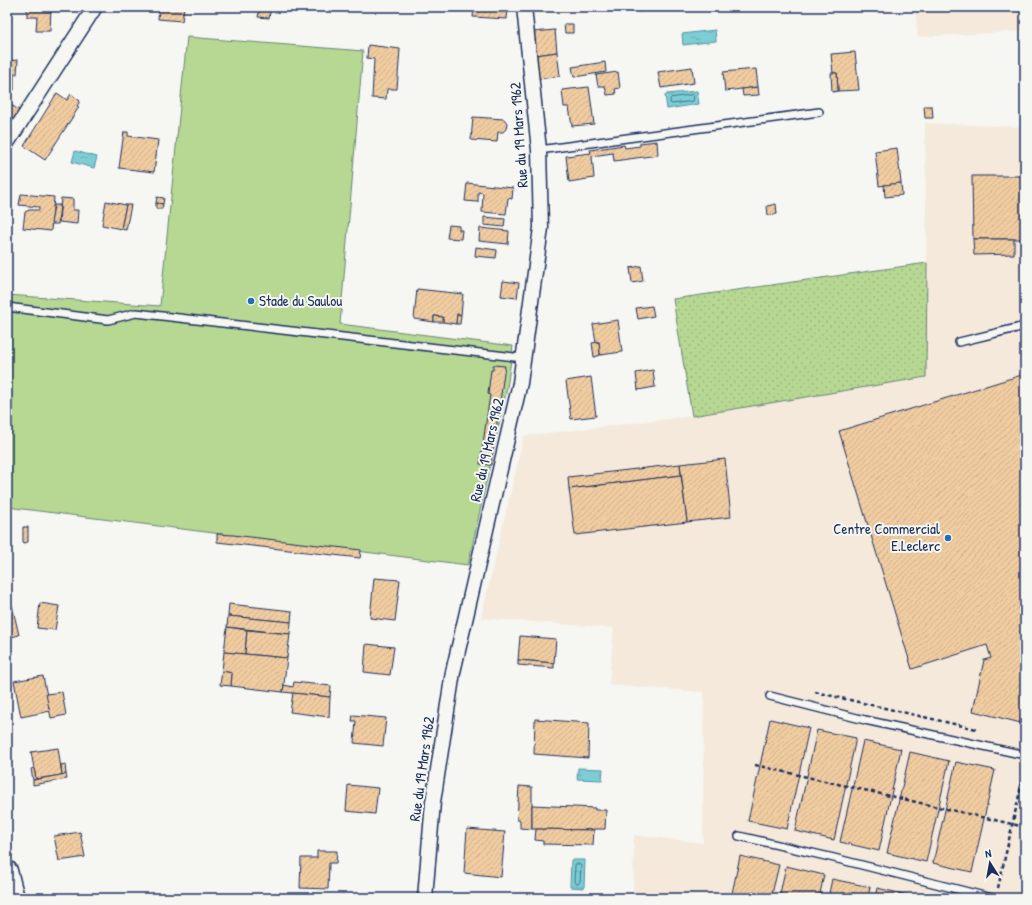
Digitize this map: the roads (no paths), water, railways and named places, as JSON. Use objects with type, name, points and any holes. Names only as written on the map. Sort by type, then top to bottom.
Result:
[{"type":"main road","points":[[7,871],[14,898]]},
{"type":"street","points":[[7,144],[95,7]]},
{"type":"street","name":"Rue du 19 Mars 1962","points":[[425,898],[433,802],[452,672],[520,383],[541,228],[539,150],[524,7]]},
{"type":"lane","points":[[539,150],[819,112]]},
{"type":"lane","points":[[7,307],[108,320],[136,313],[523,358]]},
{"type":"lane","points":[[959,342],[1025,326]]},
{"type":"lane","points":[[770,696],[865,720],[1025,755]]},
{"type":"lane","points":[[738,836],[834,858],[992,898]]},
{"type":"water","points":[[715,30],[716,41],[683,45],[682,34]]},
{"type":"water","points":[[697,91],[699,104],[667,109],[665,95]]},
{"type":"water","points":[[75,151],[97,157],[94,168],[72,162]]},
{"type":"water","points":[[578,768],[603,769],[602,780],[577,779]]},
{"type":"water","points":[[571,860],[585,860],[584,888],[570,887]]},
{"type":"place","name":"Stade du Saulou","points":[[251,301]]},
{"type":"place","name":"Centre Commercial E.Leclerc","points":[[948,538]]}]
